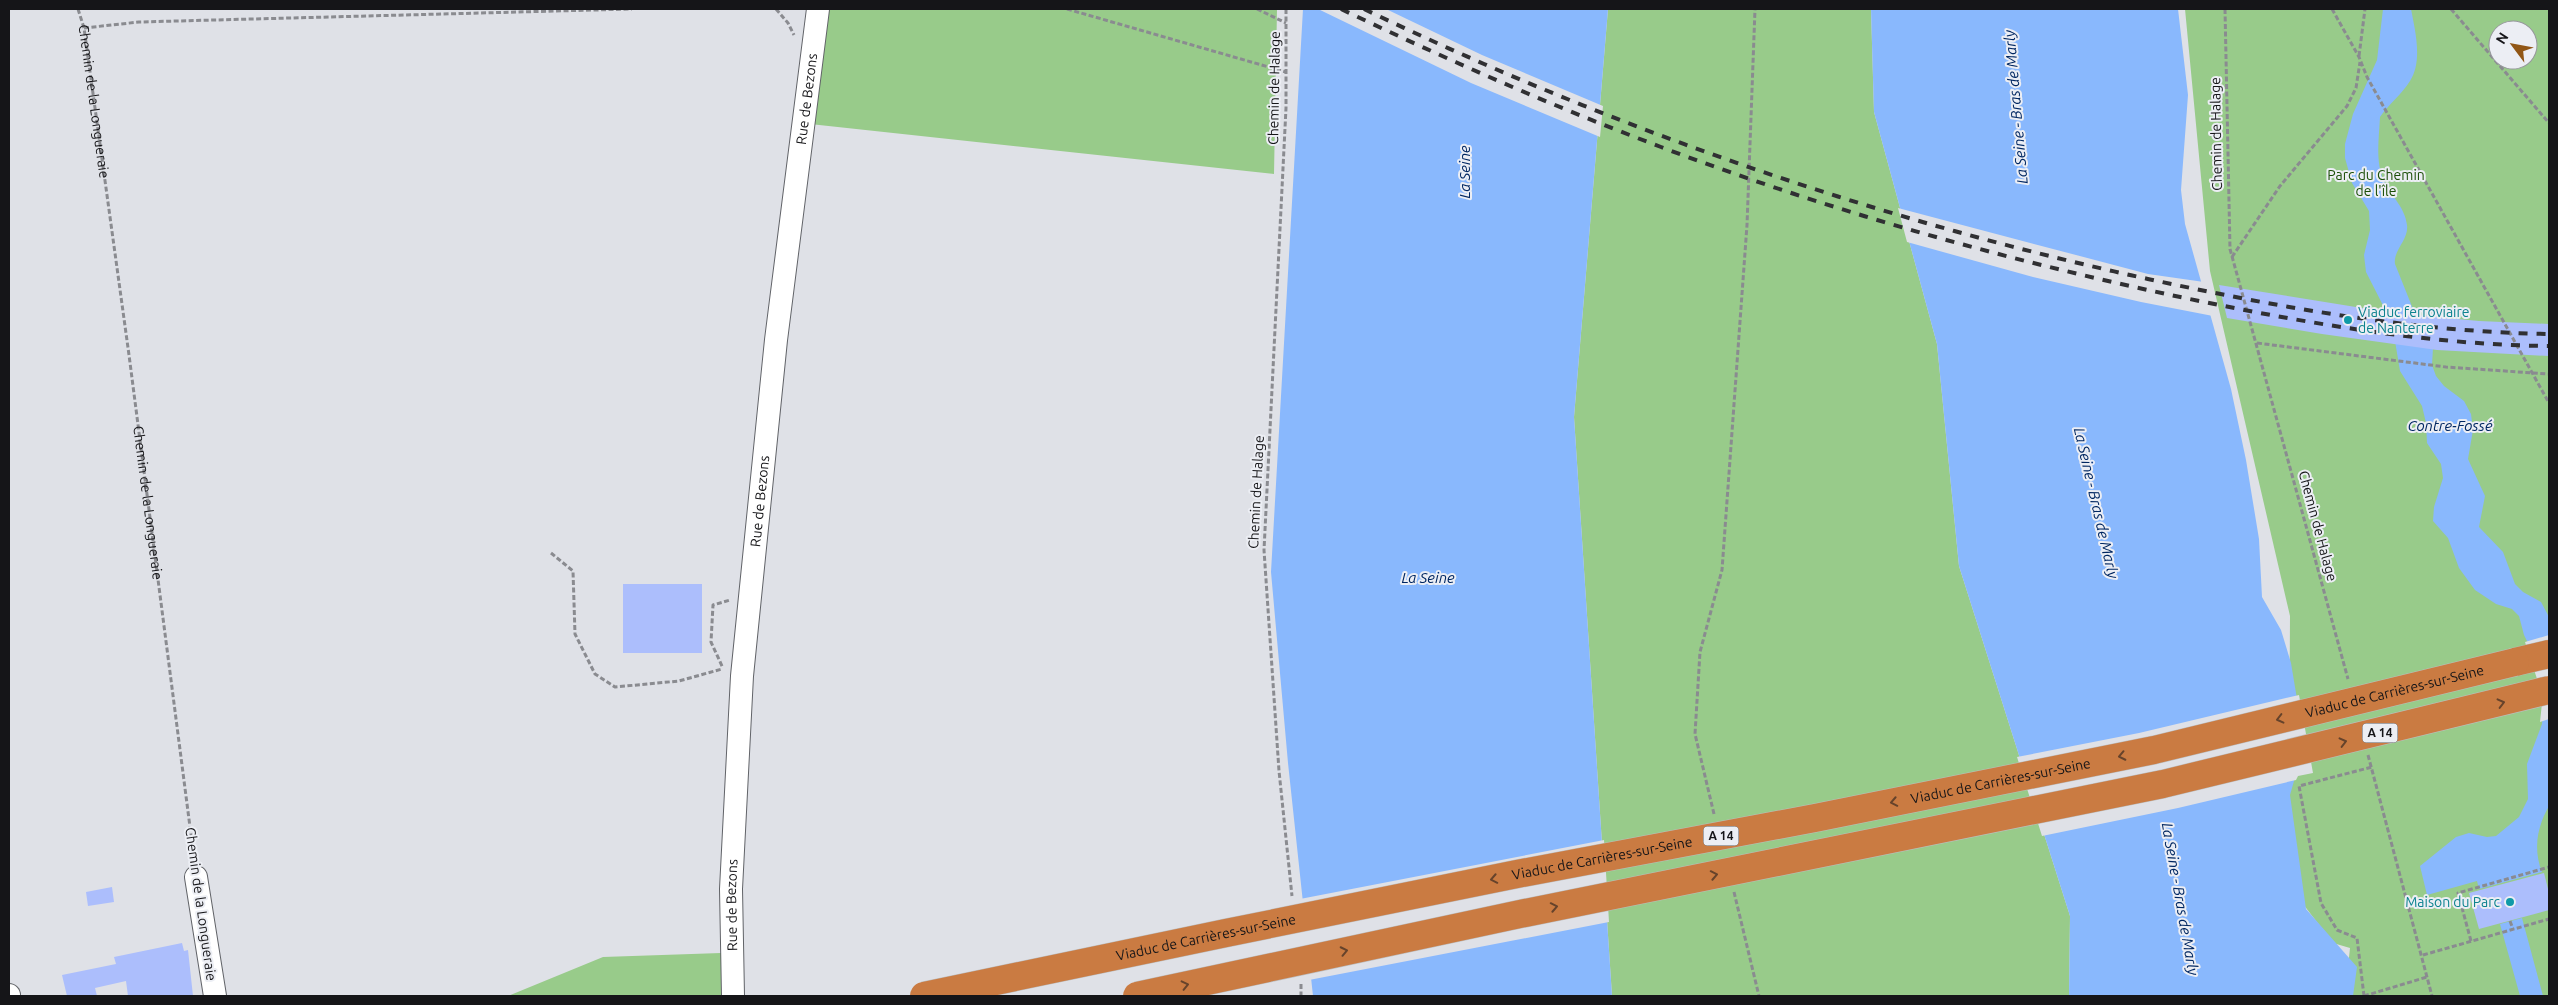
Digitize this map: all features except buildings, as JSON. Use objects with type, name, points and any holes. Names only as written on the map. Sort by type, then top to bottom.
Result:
[{"type":"highway","name":"Viaduc de Carrières-sur-Seine","points":[[924,996],[1517,874],[1815,818],[2154,750],[2549,654]]},
{"type":"highway","name":"A 14","points":[[1137,996],[1525,913],[2163,784],[2549,690]]},
{"type":"street","name":"Rue de Bezons","points":[[733,996],[731,889],[742,676],[776,340],[818,9]]},
{"type":"street","name":"Chemin de la Longueraie","points":[[196,877],[215,996]]},
{"type":"path","name":"Chemin de la Longueraie","points":[[78,9],[84,28],[129,355],[196,877]]},
{"type":"path","points":[[84,28],[139,22],[632,9]]},
{"type":"path","points":[[1067,9],[1286,72]]},
{"type":"path","points":[[1257,9],[1286,24]]},
{"type":"path","name":"Chemin de Halage","points":[[1286,9],[1286,72],[1264,550],[1279,771],[1292,897]]},
{"type":"path","points":[[1715,818],[1695,734],[1700,652],[1722,570],[1747,225],[1755,9]]},
{"type":"path","name":"Chemin de Halage","points":[[2225,9],[2228,204],[2232,257],[2348,680]]},
{"type":"path","points":[[2332,9],[2359,57],[2367,77],[2393,120],[2549,404]]},
{"type":"path","points":[[2359,57],[2365,9]]},
{"type":"path","points":[[2451,9],[2549,123]]},
{"type":"path","points":[[2232,257],[2280,186],[2346,106],[2356,88],[2360,62]]},
{"type":"path","points":[[2257,343],[2394,362],[2549,374]]},
{"type":"path","points":[[551,553],[573,571],[575,634],[594,674],[616,687],[679,681],[723,669],[711,642],[712,605],[750,594]]},
{"type":"path","points":[[2366,748],[2432,996]]},
{"type":"path","points":[[2372,767],[2299,786],[2321,903],[2337,930],[2357,938],[2364,996],[2427,978]]},
{"type":"path","points":[[2471,941],[2458,893],[2549,867]]},
{"type":"path","points":[[1732,884],[1759,996]]},
{"type":"path","points":[[2422,955],[2549,919]]},
{"type":"path","points":[[2510,921],[2513,929]]},
{"type":"green space","points":[[827,9],[1277,9],[1274,174],[810,124]]},
{"type":"green space","points":[[1608,9],[1871,9],[1874,112],[1937,344],[1959,566],[2070,916],[2069,996],[1612,996],[1574,417]]},
{"type":"green space","name":"Parc du Chemin de l'île","points":[[2185,9],[2549,9],[2549,996],[2345,996],[2350,948],[2333,943],[2303,904],[2289,794],[2290,616],[2210,271]]},
{"type":"green space","points":[[721,953],[721,996],[508,996],[603,957]]},
{"type":"water","name":"La Seine","points":[[1303,9],[1608,9],[1574,417],[1612,996],[1313,996],[1288,763],[1271,572]]},
{"type":"water","name":"La Seine - Bras de Marly","points":[[1871,9],[2178,9],[2188,95],[2181,190],[2185,224],[2231,389],[2246,460],[2259,539],[2262,597],[2281,630],[2291,663],[2297,699],[2296,774],[2290,795],[2306,909],[2357,967],[2353,996],[2069,996],[2070,916],[1959,566],[1937,344],[1874,112]]},
{"type":"water","name":"Contre-Fossé","points":[[2383,9],[2411,9],[2417,45],[2416,64],[2410,81],[2380,117],[2378,150],[2381,174],[2404,213],[2407,225],[2406,235],[2396,254],[2395,264],[2419,324],[2433,348],[2432,365],[2436,376],[2444,386],[2464,401],[2471,414],[2473,430],[2468,459],[2485,496],[2479,527],[2503,552],[2515,584],[2523,592],[2541,602],[2549,617],[2549,806],[2539,830],[2537,847],[2542,872],[2479,889],[2477,881],[2427,895],[2420,866],[2456,837],[2469,833],[2487,837],[2496,836],[2519,817],[2528,799],[2527,764],[2542,724],[2544,702],[2531,649],[2524,635],[2519,616],[2512,609],[2496,604],[2475,590],[2459,568],[2448,538],[2433,521],[2434,507],[2443,478],[2441,464],[2427,443],[2426,423],[2422,406],[2400,371],[2392,323],[2366,272],[2364,255],[2370,230],[2369,211],[2352,183],[2345,158],[2345,144],[2353,114],[2377,60]]},
{"type":"water","points":[[2522,918],[2543,996],[2520,996],[2500,924]]},
{"type":"pier","points":[[1318,9],[1386,9],[1482,55],[1603,106],[1600,137],[1471,83]]},
{"type":"pier","points":[[1898,208],[2148,274],[2204,282],[2213,316],[2141,302],[2033,277],[1907,242]]},
{"type":"pier","points":[[2549,635],[2549,719],[2540,722],[2542,703],[2539,685],[2525,642]]},
{"type":"pier","points":[[2299,695],[2313,773],[2298,776],[2296,780],[2178,808],[2042,836],[2017,757],[2139,733]]},
{"type":"pier","points":[[1604,840],[1609,922],[1309,980],[1300,899]]},
{"type":"railway","points":[[1341,9],[1500,81],[1661,147],[1785,191],[1974,248],[2102,280],[2308,322],[2454,341],[2549,346]]},
{"type":"railway","points":[[1364,9],[1557,95],[1655,133],[1855,202],[1957,232],[2162,282],[2306,310],[2452,329],[2549,334]]},
{"type":"place","name":"Viaduc ferroviaire de Nanterre","points":[[2348,320]]},
{"type":"place","name":"Maison du Parc","points":[[2510,902]]}]
